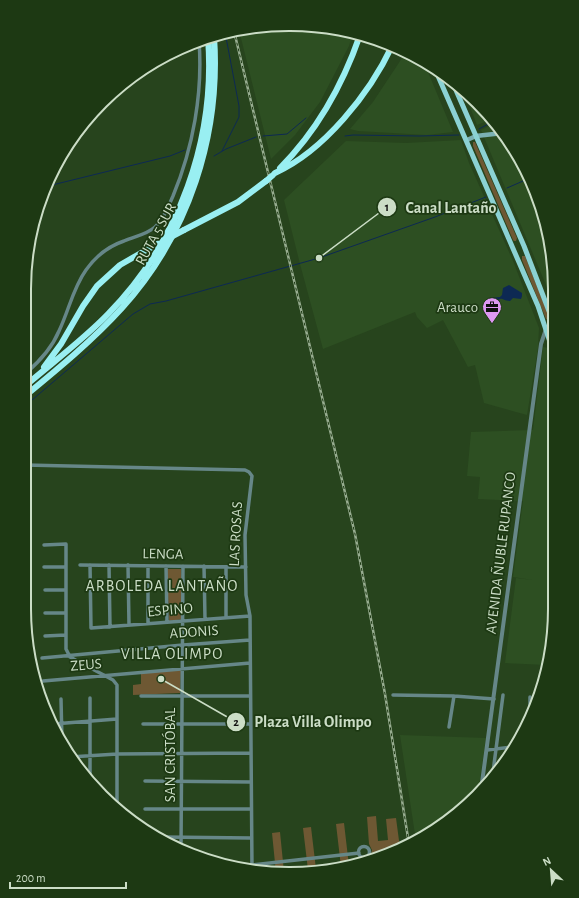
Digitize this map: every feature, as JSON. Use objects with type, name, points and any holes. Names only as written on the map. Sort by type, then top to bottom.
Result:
[{"type":"highway","points":[[33,379],[61,344],[83,306],[98,286],[120,266],[148,249],[238,202],[274,174],[306,138],[327,107],[343,77],[358,41]]},
{"type":"highway","name":"RUTA 5 SUR","points":[[31,391],[92,338],[123,307],[152,270],[174,233],[194,186],[208,135],[214,86],[214,43]]},
{"type":"highway","name":"RUTA 5 SUR","points":[[33,379],[89,333],[118,303],[142,273],[170,228],[190,181],[203,131],[209,80],[208,44]]},
{"type":"highway","points":[[274,174],[303,156],[323,139],[339,122],[366,90],[389,51]]},
{"type":"main road","points":[[440,79],[514,250],[548,335]]},
{"type":"main road","points":[[457,92],[524,246],[548,309]]},
{"type":"main road","points":[[467,140],[476,136],[496,134]]},
{"type":"main road","points":[[514,250],[524,246]]},
{"type":"street","points":[[31,368],[42,358],[53,343],[62,325],[76,288],[83,274],[91,264],[111,247],[151,230],[160,222],[168,208],[182,170],[192,128],[200,78],[199,48]]},
{"type":"street","name":"AVENIDA ÑUBLE RUPANCO","points":[[482,781],[542,336],[546,329]]},
{"type":"street","name":"LAS ROSAS","points":[[31,465],[245,470],[252,476],[245,535],[246,603],[250,616],[252,864]]},
{"type":"street","points":[[44,545],[66,544],[66,649],[69,655],[113,680],[117,685],[117,801]]},
{"type":"street","name":"LENGA","points":[[80,565],[246,567]]},
{"type":"street","name":"ESPINO","points":[[90,565],[91,628],[250,616]]},
{"type":"street","points":[[110,565],[110,627]]},
{"type":"street","points":[[128,566],[129,625]]},
{"type":"street","points":[[148,566],[148,624]]},
{"type":"street","points":[[166,566],[167,622]]},
{"type":"street","name":"SAN CRISTÓBAL","points":[[182,843],[181,754],[184,621],[183,566]]},
{"type":"street","points":[[204,566],[205,619]]},
{"type":"street","points":[[44,567],[66,567]]},
{"type":"street","points":[[226,567],[226,617]]},
{"type":"street","points":[[45,590],[66,590]]},
{"type":"street","points":[[45,613],[66,612]]},
{"type":"street","points":[[45,636],[66,635]]},
{"type":"street","name":"ADONIS","points":[[42,658],[250,640]]},
{"type":"street","name":"ZEUS","points":[[43,681],[250,663]]},
{"type":"street","points":[[393,695],[454,696],[494,699]]},
{"type":"street","points":[[494,768],[503,695]]},
{"type":"street","points":[[141,696],[250,696]]},
{"type":"street","points":[[449,727],[454,696]]},
{"type":"street","points":[[530,697],[530,702]]},
{"type":"street","points":[[90,698],[90,773]]},
{"type":"street","points":[[62,699],[62,730]]},
{"type":"street","points":[[58,723],[117,718]]},
{"type":"street","points":[[143,724],[250,724]]},
{"type":"street","points":[[487,750],[507,747]]},
{"type":"street","points":[[78,757],[117,754],[251,753]]},
{"type":"street","points":[[145,781],[251,782]]},
{"type":"street","points":[[145,809],[251,809]]},
{"type":"street","points":[[169,837],[251,838]]},
{"type":"street","points":[[264,865],[359,853]]},
{"type":"shaded area","points":[[290,31],[323,33],[351,39],[349,46],[320,102],[295,135],[271,159],[240,36],[256,33]]},
{"type":"shaded area","points":[[402,57],[428,72],[453,132],[427,135],[358,131],[350,129],[373,102]]},
{"type":"shaded area","points":[[469,104],[486,121],[477,125]]},
{"type":"shaded area","points":[[490,126],[495,132],[513,160],[528,191],[534,206],[543,239],[546,256],[548,290],[481,130]]},
{"type":"shaded area","points":[[461,140],[469,163],[513,261],[539,328],[538,348],[527,415],[484,403],[475,365],[468,367],[443,320],[427,328],[417,317],[415,312],[323,349],[284,200],[346,141],[406,143]]},
{"type":"shaded area","points":[[473,142],[475,142],[517,238],[516,241],[513,240],[473,146]]},
{"type":"shaded area","points":[[522,256],[525,256],[548,314],[548,320],[546,319],[522,260]]},
{"type":"shaded area","points":[[543,347],[548,348],[548,608],[546,642],[542,665],[505,663],[516,578],[533,580],[513,577],[523,501],[478,499],[480,477],[467,476],[471,432],[533,430]]},
{"type":"shaded area","points":[[167,569],[181,569],[183,619],[169,621]]},
{"type":"shaded area","points":[[181,669],[180,693],[133,695],[133,685],[141,684],[141,673]]},
{"type":"shaded area","points":[[400,735],[486,738],[479,784],[447,814],[415,834]]},
{"type":"shaded area","points":[[376,816],[378,841],[388,840],[386,819],[396,818],[399,842],[371,854],[367,817]]},
{"type":"shaded area","points":[[344,823],[348,860],[340,862],[336,824]]},
{"type":"shaded area","points":[[311,827],[316,865],[308,866],[303,828]]},
{"type":"shaded area","points":[[280,832],[283,867],[275,866],[272,833]]},
{"type":"water","points":[[509,285],[522,293],[521,299],[513,298],[510,301],[507,301],[501,299],[495,303],[488,303],[487,301],[489,298],[500,297],[502,295],[503,288]]},
{"type":"waterway","points":[[222,151],[239,117],[239,106],[226,39]]},
{"type":"waterway","points":[[263,136],[287,134],[306,118]]},
{"type":"waterway","points":[[479,129],[488,124]]},
{"type":"waterway","points":[[345,136],[459,135]]},
{"type":"waterway","points":[[214,156],[226,149],[256,137]]},
{"type":"waterway","points":[[54,185],[170,156],[185,150]]},
{"type":"waterway","points":[[507,188],[524,181]]},
{"type":"waterway","points":[[31,401],[133,314],[150,304],[166,301],[319,258],[435,217],[486,197]]},
{"type":"railway","points":[[235,37],[355,534],[385,694],[408,838]]},
{"type":"place","name":"Canal Lantaño","points":[[319,258]]},
{"type":"place","name":"Arauco","points":[[492,324]]},
{"type":"place","name":"Plaza Villa Olimpo","points":[[161,679]]},
{"type":"district","name":"ARBOLEDA LANTAÑO","points":[[162,586]]},
{"type":"district","name":"VILLA OLIMPO","points":[[172,654]]}]
